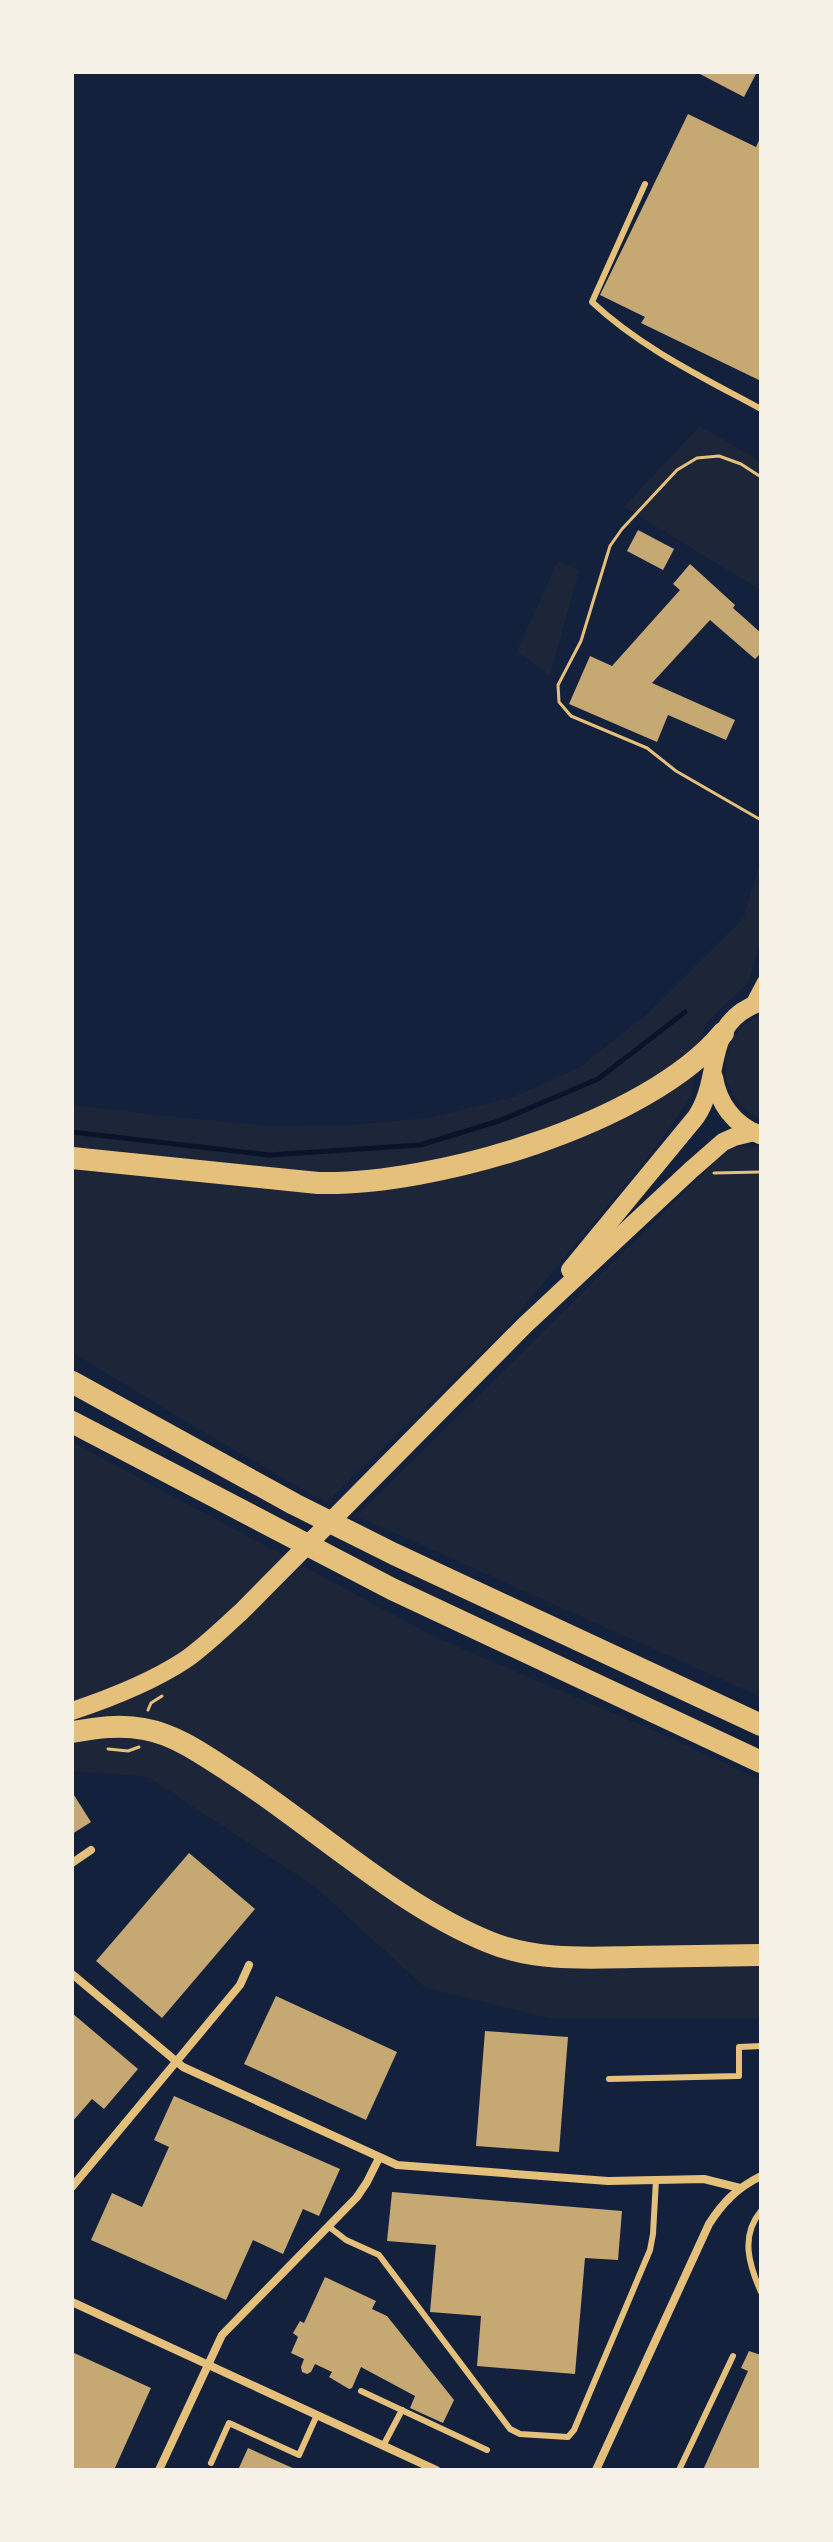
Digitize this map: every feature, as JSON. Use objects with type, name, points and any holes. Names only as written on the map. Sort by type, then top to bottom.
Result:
[{"type":"highway","points":[[72,1158],[318,1183],[359,1183],[413,1176],[492,1156],[602,1117],[636,1100],[694,1062],[723,1033]]},
{"type":"highway","points":[[72,1382],[294,1504],[394,1554],[761,1725]]},
{"type":"highway","points":[[72,1422],[392,1589],[761,1762]]},
{"type":"highway","points":[[72,1732],[123,1726],[175,1739],[257,1790],[413,1900],[455,1925],[504,1947],[543,1956],[574,1958],[761,1955]]},
{"type":"main road","points":[[525,1325],[696,1117],[708,1093],[715,1053],[723,1033],[736,1016],[753,1006]]},
{"type":"main road","points":[[713,1074],[723,1104],[736,1121],[757,1134]]},
{"type":"main road","points":[[72,1711],[129,1690],[187,1659],[275,1579],[525,1325],[710,1151],[734,1137],[757,1134]]},
{"type":"street","points":[[753,1006],[761,981]]},
{"type":"street","points":[[72,1863],[91,1850]]},
{"type":"street","points":[[72,2187],[240,1985],[249,1965]]},
{"type":"street","points":[[72,1974],[175,2062],[190,2071],[397,2165],[608,2181],[712,2180],[740,2188]]},
{"type":"street","points":[[159,2470],[228,2327],[362,2191],[379,2158]]},
{"type":"street","points":[[596,2470],[709,2224],[725,2201],[761,2176]]},
{"type":"street","points":[[72,2302],[436,2470]]},
{"type":"lane","points":[[645,184],[592,302],[665,358],[761,409]]},
{"type":"lane","points":[[609,2079],[739,2076],[739,2047],[761,2046]]},
{"type":"lane","points":[[328,2226],[346,2240],[379,2255],[510,2429],[520,2434],[568,2437],[574,2430],[650,2250],[656,2180]]},
{"type":"lane","points":[[761,2211],[753,2221],[747,2250],[761,2292]]},
{"type":"lane","points":[[679,2470],[733,2356]]},
{"type":"lane","points":[[361,2391],[487,2450]]},
{"type":"lane","points":[[383,2446],[402,2410]]},
{"type":"lane","points":[[211,2463],[229,2423],[299,2455],[317,2415]]},
{"type":"path","points":[[761,477],[741,464],[719,456],[697,458],[677,470],[610,546],[581,641],[558,685],[559,702],[571,716],[647,748],[676,771],[761,820]]},
{"type":"shaded area","points":[[700,426],[761,462],[761,590],[624,507]]},
{"type":"shaded area","points":[[558,561],[579,570],[550,675],[517,651]]},
{"type":"shaded area","points":[[761,859],[761,941],[748,983],[707,1022],[697,1049],[691,1097],[652,1152],[505,1329],[326,1503],[72,1352],[72,1105],[272,1126],[348,1125],[430,1118],[514,1097],[580,1067],[647,1014],[743,919]]},
{"type":"shaded area","points":[[761,1014],[761,1119],[735,1097],[726,1067],[735,1037],[746,1024]]},
{"type":"shaded area","points":[[735,1147],[761,1147],[761,1697],[357,1516],[715,1162]]},
{"type":"shaded area","points":[[72,1442],[435,1637],[761,1780],[761,2019],[552,2019],[426,1988],[314,1886],[148,1777],[72,1771]]},
{"type":"building","points":[[696,72],[757,72],[744,97]]},
{"type":"building","points":[[688,114],[756,147],[761,136],[761,381],[641,323],[645,317],[600,295]]},
{"type":"building","points":[[638,530],[674,549],[663,570],[627,551]]},
{"type":"building","points":[[690,564],[761,633],[761,653],[755,659],[710,620],[652,683],[735,720],[726,740],[668,715],[657,742],[569,704],[590,656],[612,666],[680,590],[673,584]]},
{"type":"building","points":[[72,1792],[91,1822],[72,1834]]},
{"type":"building","points":[[189,1853],[255,1909],[162,2018],[96,1961]]},
{"type":"building","points":[[276,1996],[397,2052],[366,2120],[244,2064]]},
{"type":"building","points":[[72,2013],[138,2069],[104,2109],[92,2099],[72,2122]]},
{"type":"building","points":[[485,2031],[568,2037],[559,2152],[476,2146]]},
{"type":"building","points":[[174,2096],[340,2169],[319,2216],[303,2209],[283,2254],[253,2240],[226,2300],[91,2240],[112,2193],[142,2207],[169,2147],[154,2140]]},
{"type":"building","points":[[392,2192],[622,2211],[618,2260],[585,2258],[575,2374],[477,2366],[481,2316],[430,2312],[436,2245],[387,2241]]},
{"type":"building","points":[[325,2277],[376,2301],[372,2309],[387,2316],[454,2400],[443,2423],[410,2408],[415,2396],[361,2367],[349,2389],[329,2377],[332,2372],[315,2364],[311,2372],[302,2372],[304,2359],[291,2353],[298,2337],[293,2333],[300,2321],[304,2323]]},
{"type":"building","points":[[749,2351],[761,2355],[761,2470],[703,2470],[748,2371],[741,2368]]},
{"type":"building","points":[[72,2352],[151,2388],[114,2470],[72,2470]]},
{"type":"building","points":[[248,2448],[297,2470],[238,2470]]},
{"type":"waterway","points":[[72,1132],[269,1155],[420,1145],[499,1121],[598,1079],[685,1012]]}]
